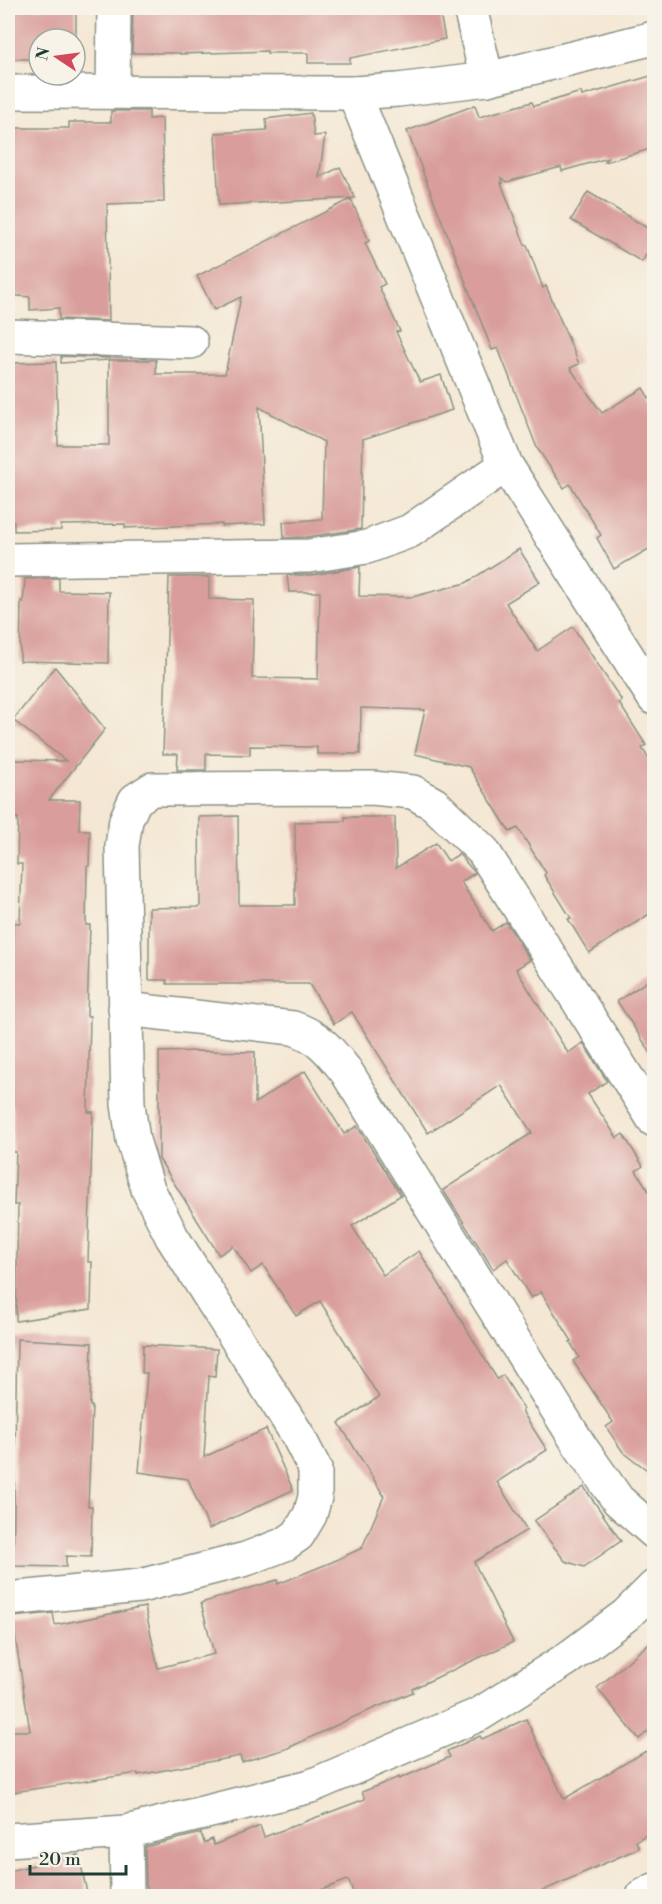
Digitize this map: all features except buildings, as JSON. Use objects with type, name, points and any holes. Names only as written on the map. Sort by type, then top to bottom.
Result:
[{"type":"street","points":[[113,92],[114,8]]},
{"type":"street","points":[[470,8],[487,79]]},
{"type":"street","points":[[8,92],[354,93],[398,90],[487,79],[654,38]]},
{"type":"street","points":[[354,93],[506,465],[654,698]]},
{"type":"street","points":[[8,336],[191,342]]},
{"type":"street","points":[[8,560],[309,556],[367,547],[410,531],[506,465]]},
{"type":"street","points":[[8,1599],[140,1586],[246,1559],[285,1544],[298,1534],[310,1515],[315,1497],[315,1469],[297,1434],[172,1237],[148,1189],[133,1140],[129,1113],[125,1009],[122,846],[126,820],[135,800],[152,789],[372,788],[413,792],[434,804],[483,851],[654,1120]]},
{"type":"street","points":[[125,1009],[293,1028],[309,1034],[324,1044],[346,1071],[580,1446],[618,1500],[654,1532]]},
{"type":"street","points":[[8,1840],[126,1832],[311,1786],[480,1714],[567,1659],[626,1615],[654,1587]]},
{"type":"street","points":[[126,1832],[128,1896]]},
{"type":"street","points":[[644,1896],[654,1890]]}]
